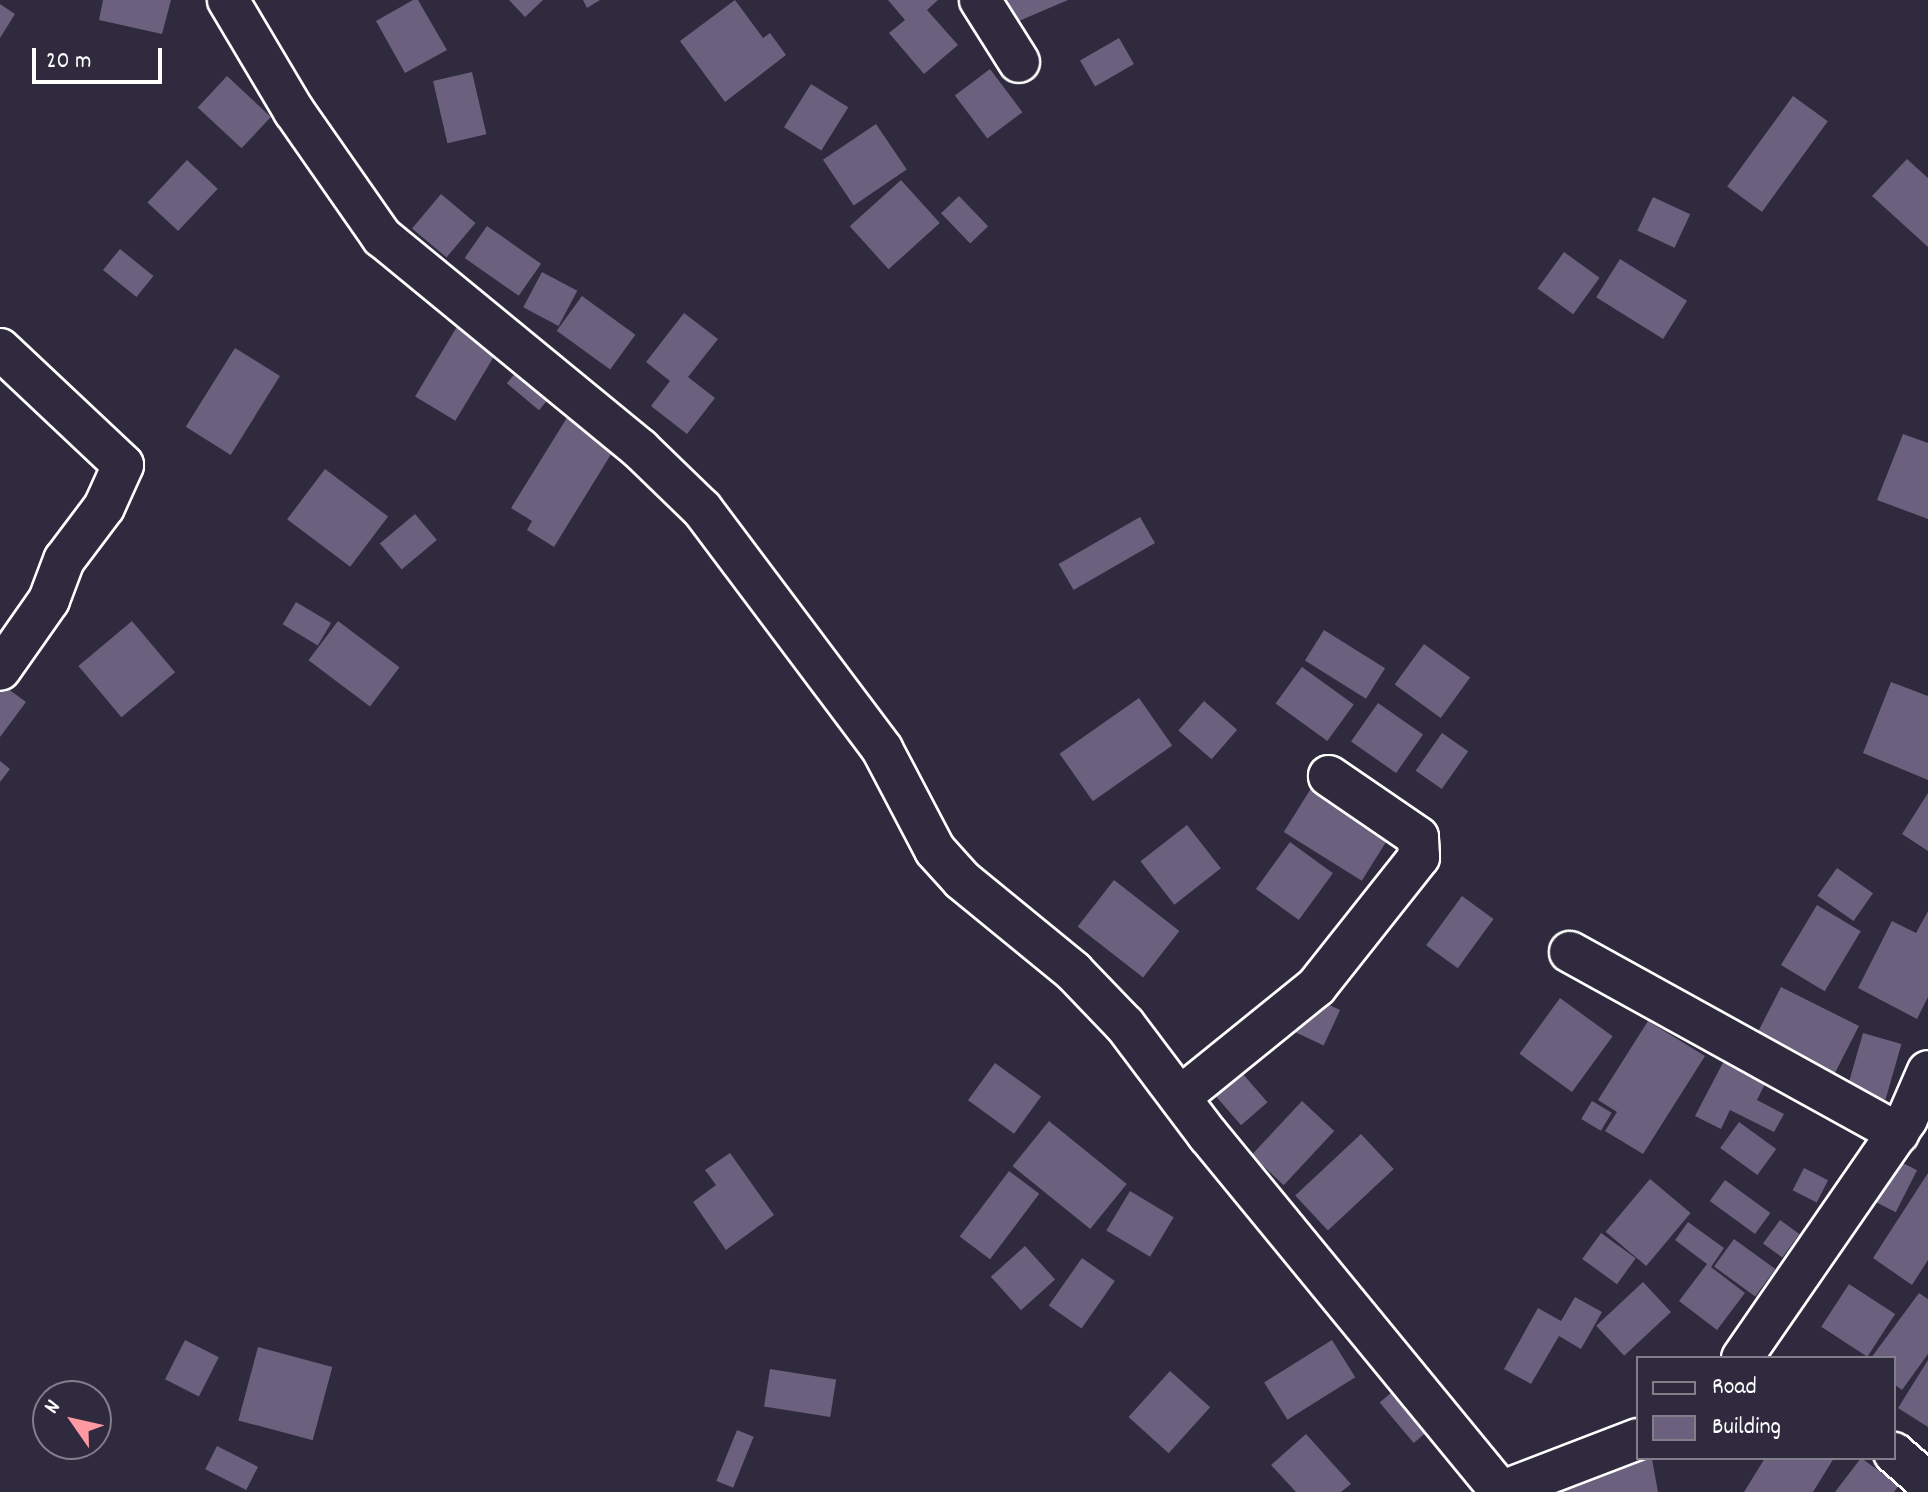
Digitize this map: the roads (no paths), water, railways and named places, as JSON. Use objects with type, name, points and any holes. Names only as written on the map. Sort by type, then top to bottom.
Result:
[{"type":"street","points":[[228,0],[294,111],[382,237],[640,449],[702,509],[882,749],[935,850],[962,880],[1073,971],[1125,1025],[1500,1491],[1636,1440]]},
{"type":"street","points":[[980,0],[1019,62]]},
{"type":"street","points":[[0,349],[123,465],[104,507],[64,560],[49,600],[0,670]]},
{"type":"street","points":[[1180,1097],[1316,987],[1419,857],[1418,837],[1329,776]]},
{"type":"street","points":[[1570,952],[1911,1128]]},
{"type":"street","points":[[1764,1350],[1911,1128],[1928,1071]]},
{"type":"street","points":[[1896,1455],[1928,1483]]}]
